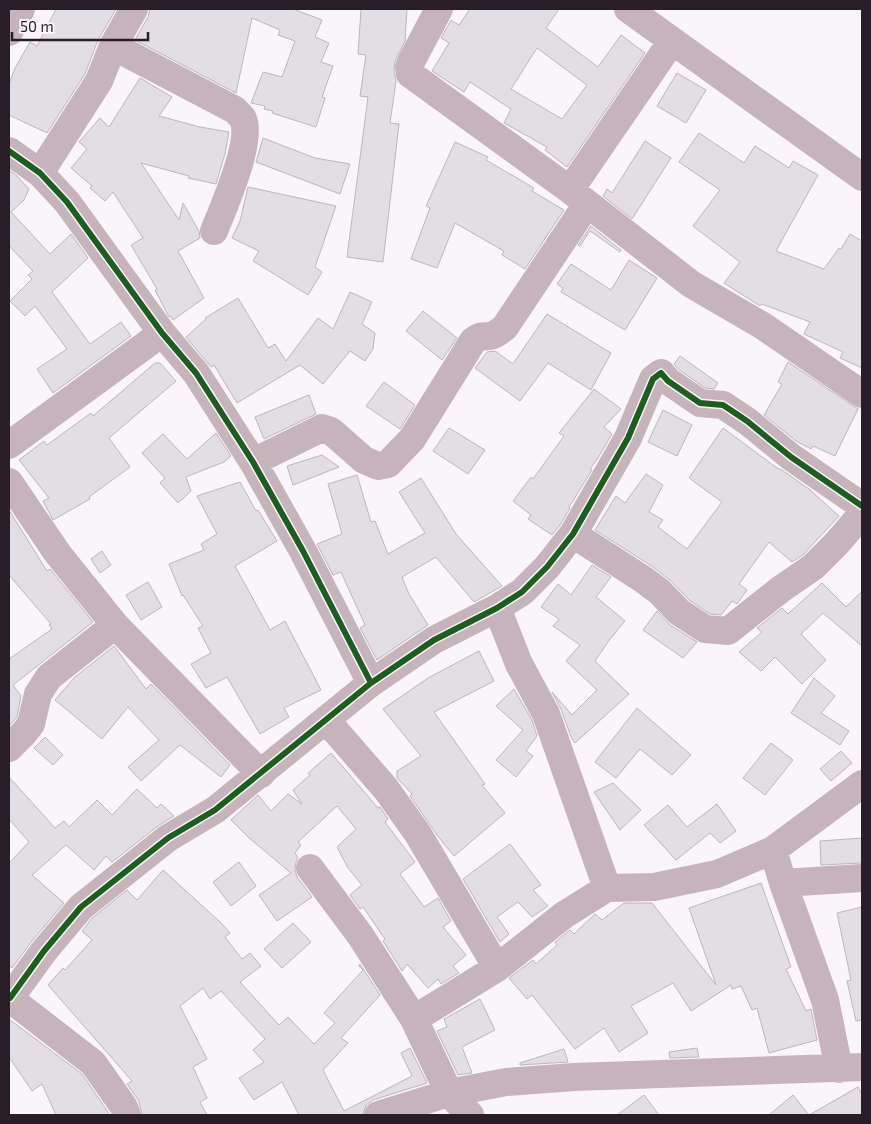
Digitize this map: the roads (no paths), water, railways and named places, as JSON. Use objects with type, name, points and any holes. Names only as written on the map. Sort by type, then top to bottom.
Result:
[{"type":"street","points":[[9,32],[21,9]]},
{"type":"street","points":[[40,172],[99,81],[113,46],[134,9]]},
{"type":"street","points":[[439,9],[412,60],[409,67],[410,74],[579,197],[690,284],[763,326],[862,394]]},
{"type":"street","points":[[628,9],[862,177]]},
{"type":"street","points":[[253,462],[322,428],[331,431],[364,460],[378,466],[388,464],[412,439],[473,341],[481,336],[491,336],[505,327],[579,197],[672,41]]},
{"type":"street","points":[[113,46],[235,110],[243,118],[243,145],[230,194],[214,231]]},
{"type":"street","points":[[9,151],[40,172],[67,202],[162,333],[196,374],[253,462],[303,550],[371,683]]},
{"type":"street","points":[[9,445],[162,333]]},
{"type":"street","points":[[127,1115],[124,1107],[93,1063],[9,998],[44,951],[81,907],[168,838],[215,810],[371,683],[434,640],[497,608],[522,592],[547,567],[573,534],[628,438],[653,379],[661,373],[668,381],[700,403],[723,405],[747,421],[791,457],[862,506]]},
{"type":"street","points":[[9,482],[58,554],[115,626],[261,774]]},
{"type":"street","points":[[573,534],[644,580],[660,592],[679,612],[705,629],[728,631],[781,589],[813,567],[838,543],[862,514]]},
{"type":"street","points":[[497,608],[519,664],[546,714],[607,888]]},
{"type":"street","points":[[9,748],[31,724],[38,694],[49,677],[115,626]]},
{"type":"street","points":[[326,720],[386,789],[418,834],[497,968]]},
{"type":"street","points":[[414,1019],[497,968],[564,915],[607,888],[654,886],[717,874],[773,850],[862,784]]},
{"type":"street","points":[[378,1115],[449,1093],[506,1082],[574,1077],[850,1068],[783,883],[773,850]]},
{"type":"street","points":[[310,868],[360,935],[414,1019],[449,1093],[470,1115]]},
{"type":"street","points":[[783,883],[862,878]]}]
